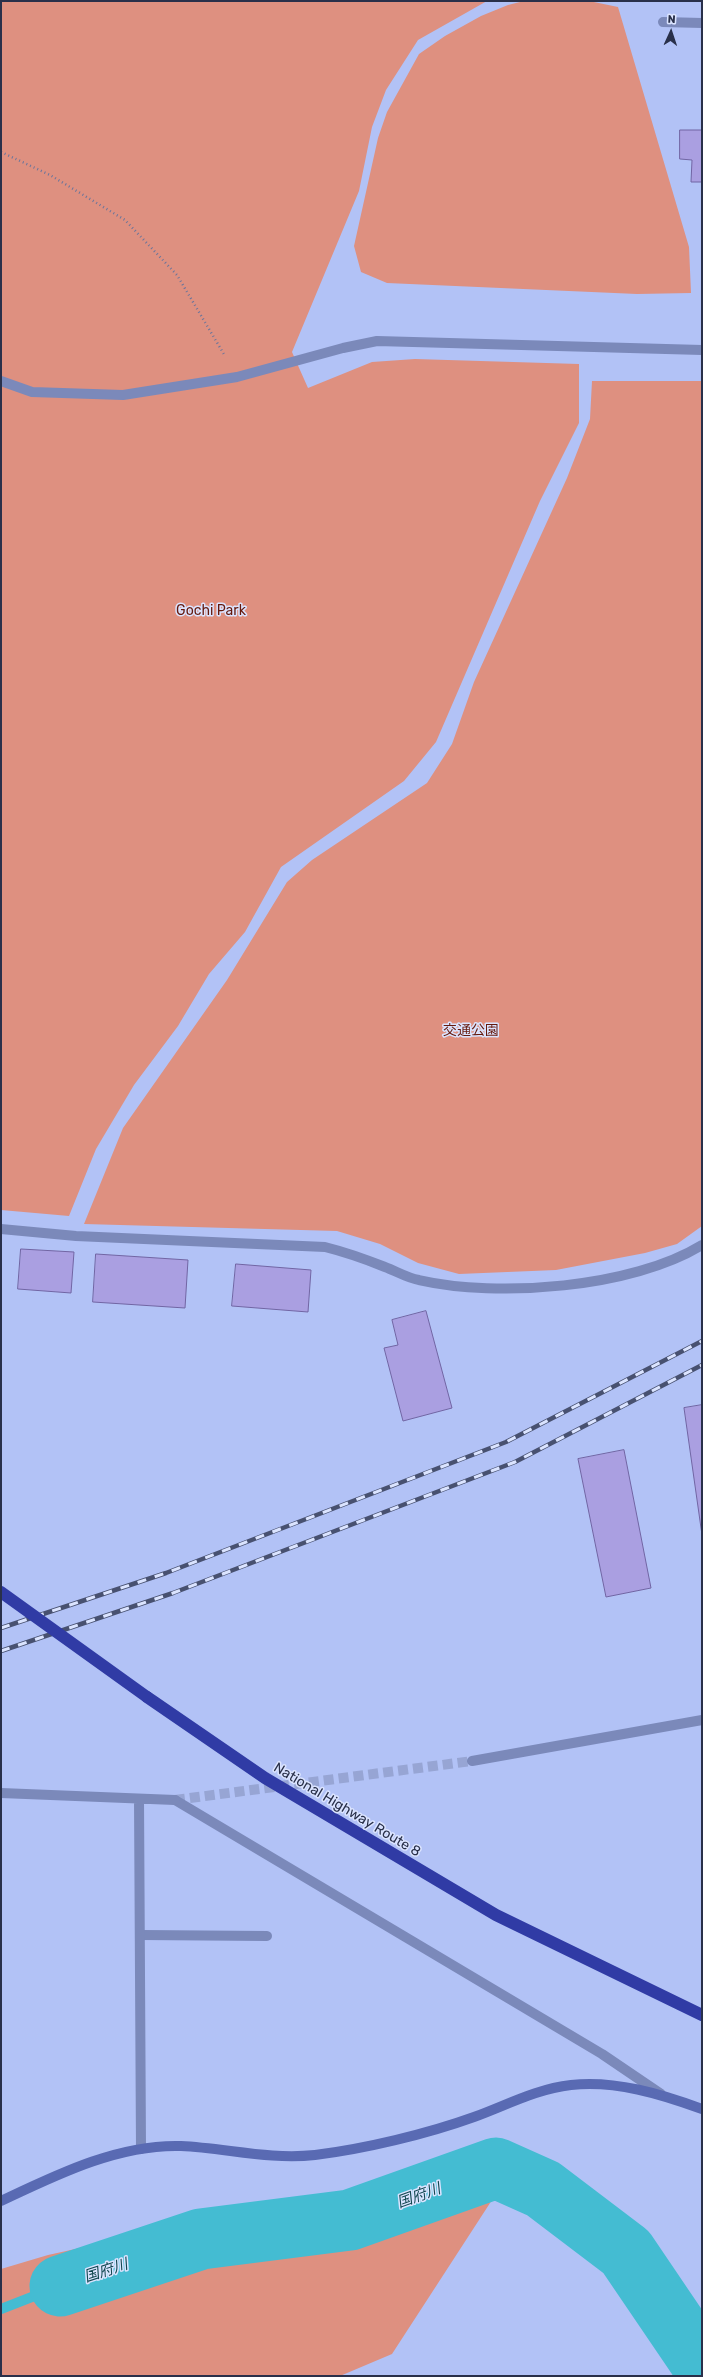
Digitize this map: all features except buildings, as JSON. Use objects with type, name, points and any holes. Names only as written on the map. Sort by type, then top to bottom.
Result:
[{"type":"highway","name":"National Highway Route 8","points":[[1,1592],[265,1778],[496,1915],[702,2015]]},
{"type":"street","points":[[663,22],[702,23]]},
{"type":"street","points":[[1,381],[32,392],[123,395],[237,377],[343,348],[377,341],[702,350]]},
{"type":"street","points":[[1,1229],[76,1236],[324,1247],[348,1253],[416,1280],[466,1289],[550,1287],[584,1282],[668,1262],[702,1245]]},
{"type":"street","points":[[472,1761],[702,1720]]},
{"type":"street","points":[[1,1793],[174,1800],[602,2054],[661,2094]]},
{"type":"street","points":[[139,1799],[141,1935],[141,2149]]},
{"type":"street","points":[[141,1935],[267,1936]]},
{"type":"street","points":[[1,2201],[50,2178],[97,2160],[141,2149],[178,2146],[267,2156],[315,2155],[426,2132],[474,2117],[544,2089],[572,2085],[594,2085],[661,2094],[702,2109]]},
{"type":"path","points":[[1,152],[50,175],[125,220],[177,275],[237,377]]},
{"type":"green space","name":"Gochi Park","points":[[1,1],[487,1],[418,40],[386,90],[372,127],[359,191],[292,352],[308,388],[372,362],[415,359],[579,364],[579,423],[540,501],[436,742],[404,781],[281,867],[245,932],[209,974],[178,1026],[134,1085],[96,1149],[69,1216],[1,1210]]},
{"type":"green space","points":[[524,1],[589,1],[618,7],[689,247],[691,293],[637,294],[387,283],[361,272],[354,246],[378,138],[387,112],[419,54],[445,36],[481,16],[508,5]]},
{"type":"green space","name":"交通公園","points":[[592,381],[702,381],[702,1226],[677,1244],[645,1253],[556,1270],[459,1274],[418,1263],[380,1244],[337,1231],[84,1224],[123,1128],[227,980],[287,882],[312,860],[427,783],[452,744],[474,682],[567,478],[590,419]]},
{"type":"green space","points":[[443,2182],[472,2189],[492,2200],[392,2354],[340,2376],[1,2376],[1,2269],[48,2255],[98,2244],[244,2225],[328,2202]]},
{"type":"waterway","name":"国府川","points":[[60,2286],[201,2239],[350,2220],[496,2168],[543,2189],[626,2252],[702,2364]]},
{"type":"waterway","points":[[1,2309],[60,2286]]},
{"type":"tunnel","points":[[175,1800],[472,1761]]},
{"type":"railway","points":[[1,1628],[166,1573],[506,1442],[702,1341]]},
{"type":"railway","points":[[1,1651],[173,1593],[515,1462],[702,1365]]}]
